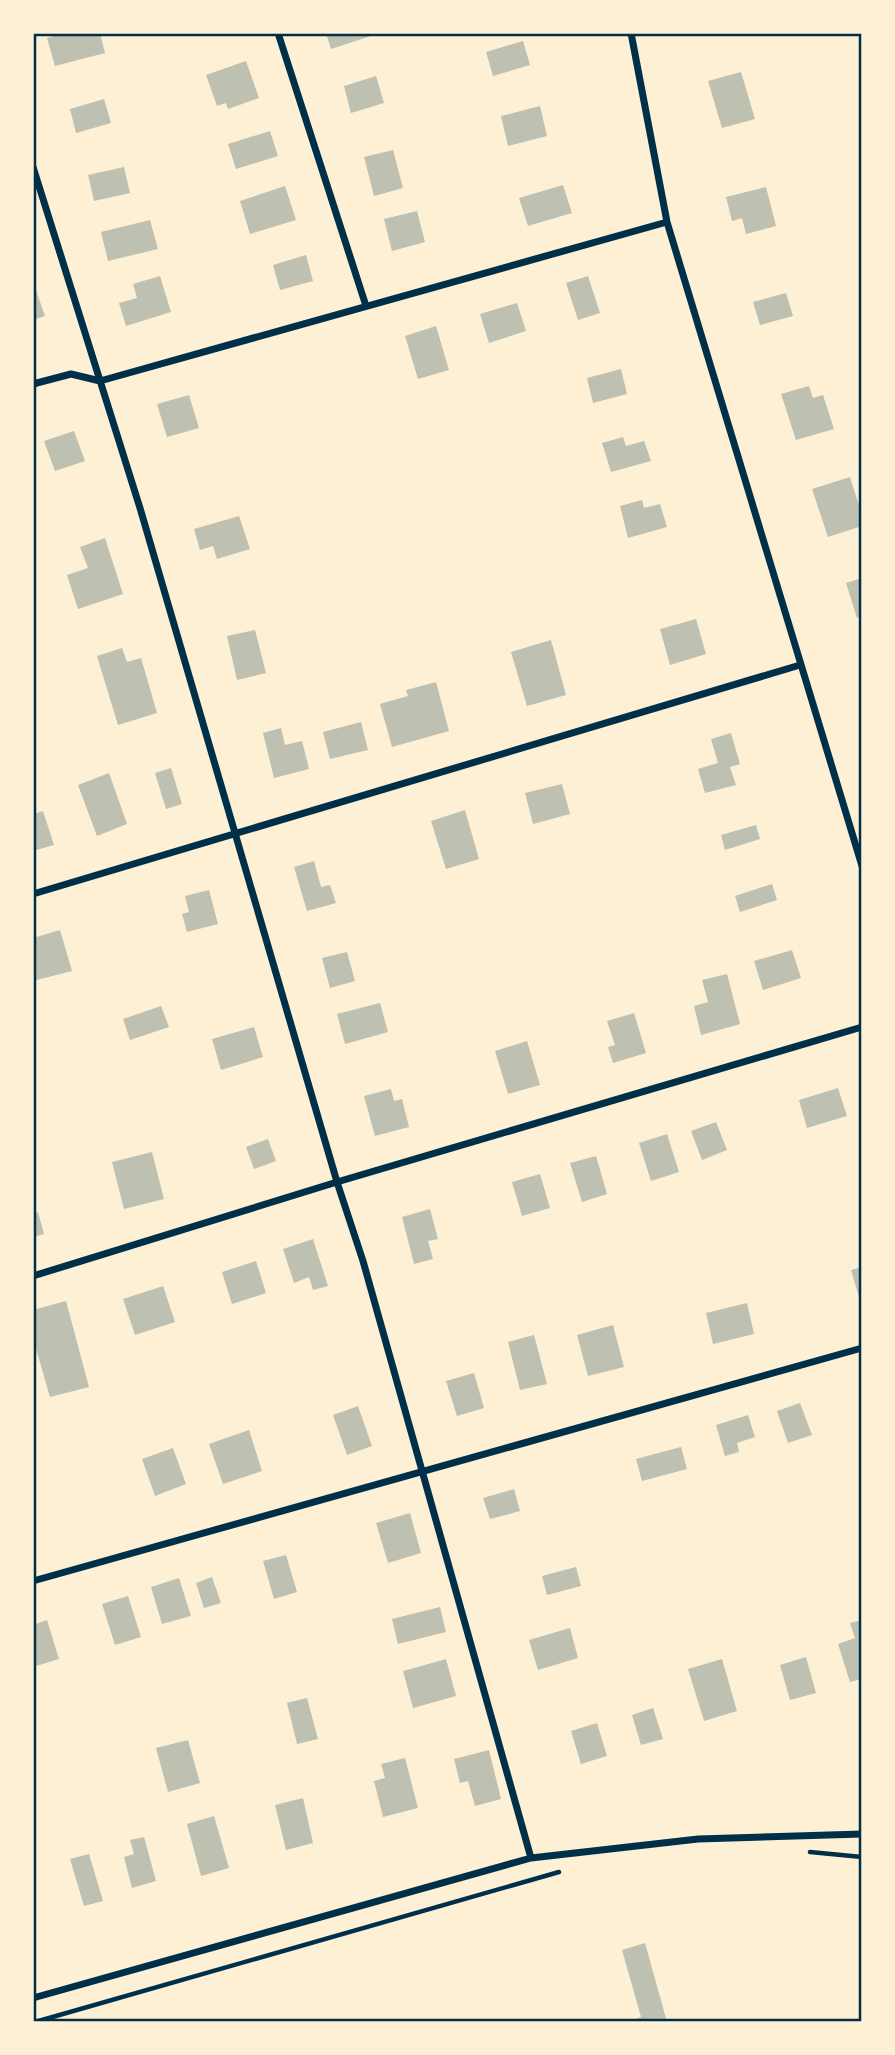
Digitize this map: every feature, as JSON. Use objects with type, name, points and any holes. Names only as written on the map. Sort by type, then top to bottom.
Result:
[{"type":"street","points":[[278,33],[366,306]]},
{"type":"street","points":[[631,33],[667,222],[862,866]]},
{"type":"street","points":[[33,167],[140,508],[337,1182],[363,1261],[531,1858]]},
{"type":"street","points":[[33,384],[71,374],[100,381],[667,222]]},
{"type":"street","points":[[33,894],[800,665]]},
{"type":"street","points":[[33,1276],[337,1182],[862,1027]]},
{"type":"street","points":[[33,1581],[862,1348]]},
{"type":"street","points":[[33,1998],[531,1858],[698,1839],[862,1834]]},
{"type":"path","points":[[799,1851],[862,1857]]},
{"type":"path","points":[[35,2022],[564,1870]]},
{"type":"building","points":[[64,33],[100,33],[105,53],[55,66],[47,38]]},
{"type":"building","points":[[326,33],[377,33],[377,34],[331,49]]},
{"type":"building","points":[[523,41],[530,65],[493,76],[486,52]]},
{"type":"building","points":[[246,61],[259,98],[228,109],[226,103],[217,106],[206,75]]},
{"type":"building","points":[[741,72],[755,119],[722,128],[708,81]]},
{"type":"building","points":[[376,76],[384,103],[351,113],[344,86]]},
{"type":"building","points":[[104,99],[111,123],[76,133],[70,109]]},
{"type":"building","points":[[540,106],[547,136],[508,146],[501,116]]},
{"type":"building","points":[[270,131],[278,156],[236,169],[228,144]]},
{"type":"building","points":[[393,150],[403,188],[374,196],[364,157]]},
{"type":"building","points":[[124,167],[130,193],[94,201],[88,175]]},
{"type":"building","points":[[563,185],[572,213],[528,226],[519,198]]},
{"type":"building","points":[[285,186],[296,220],[250,234],[240,201]]},
{"type":"building","points":[[766,187],[776,226],[746,234],[742,218],[732,221],[726,197]]},
{"type":"building","points":[[417,211],[425,242],[392,251],[384,219]]},
{"type":"building","points":[[150,220],[158,249],[108,261],[101,232]]},
{"type":"building","points":[[306,255],[313,281],[280,290],[273,265]]},
{"type":"building","points":[[160,276],[171,312],[126,326],[119,303],[137,298],[133,284]]},
{"type":"building","points":[[588,276],[600,313],[578,320],[566,283]]},
{"type":"building","points":[[33,282],[45,316],[33,320]]},
{"type":"building","points":[[786,293],[793,316],[760,325],[753,302]]},
{"type":"building","points":[[517,303],[526,331],[489,343],[480,314]]},
{"type":"building","points":[[436,326],[449,370],[418,379],[405,336]]},
{"type":"building","points":[[621,369],[627,394],[593,403],[587,378]]},
{"type":"building","points":[[809,386],[813,398],[823,395],[834,429],[796,440],[781,394]]},
{"type":"building","points":[[189,395],[199,428],[167,437],[157,404]]},
{"type":"building","points":[[74,431],[85,461],[55,471],[44,441]]},
{"type":"building","points":[[623,437],[626,446],[644,441],[651,461],[611,472],[602,443]]},
{"type":"building","points":[[850,477],[862,515],[862,526],[828,537],[812,489]]},
{"type":"building","points":[[642,500],[644,508],[660,504],[667,527],[628,538],[620,506]]},
{"type":"building","points":[[239,516],[250,549],[217,559],[213,546],[200,550],[194,529]]},
{"type":"building","points":[[105,538],[123,594],[78,609],[67,575],[88,568],[80,547]]},
{"type":"building","points":[[862,578],[862,616],[857,618],[846,583]]},
{"type":"building","points":[[696,619],[706,654],[670,665],[660,629]]},
{"type":"building","points":[[255,630],[266,673],[237,680],[227,636]]},
{"type":"building","points":[[551,640],[566,695],[527,706],[511,652]]},
{"type":"building","points":[[122,648],[127,662],[141,658],[157,713],[118,725],[97,656]]},
{"type":"building","points":[[436,682],[449,731],[392,747],[380,704],[408,696],[406,690]]},
{"type":"building","points":[[361,722],[368,750],[330,759],[323,732]]},
{"type":"building","points":[[281,728],[285,745],[302,741],[309,769],[274,778],[263,733]]},
{"type":"building","points":[[731,733],[740,764],[730,767],[736,785],[705,793],[698,769],[718,763],[711,739]]},
{"type":"building","points":[[171,768],[182,804],[166,809],[155,773]]},
{"type":"building","points":[[109,773],[127,824],[97,836],[78,785]]},
{"type":"building","points":[[562,784],[570,814],[533,824],[525,793]]},
{"type":"building","points":[[465,810],[479,859],[446,869],[431,821]]},
{"type":"building","points":[[43,811],[54,845],[33,851],[33,814]]},
{"type":"building","points":[[756,825],[760,839],[725,850],[721,835]]},
{"type":"building","points":[[314,861],[321,887],[330,885],[336,903],[307,911],[294,867]]},
{"type":"building","points":[[772,884],[777,900],[740,912],[735,896]]},
{"type":"building","points":[[209,890],[218,924],[187,932],[182,914],[189,912],[185,896]]},
{"type":"building","points":[[60,930],[72,971],[33,981],[33,938]]},
{"type":"building","points":[[792,950],[801,978],[763,990],[754,961]]},
{"type":"building","points":[[347,952],[355,981],[330,988],[322,958]]},
{"type":"building","points":[[727,974],[740,1024],[701,1035],[694,1006],[708,1002],[702,980]]},
{"type":"building","points":[[380,1003],[388,1032],[345,1044],[337,1014]]},
{"type":"building","points":[[161,1006],[169,1027],[130,1040],[123,1019]]},
{"type":"building","points":[[634,1013],[646,1053],[613,1063],[608,1047],[615,1045],[607,1021]]},
{"type":"building","points":[[254,1027],[263,1057],[221,1070],[212,1039]]},
{"type":"building","points":[[527,1041],[540,1085],[508,1094],[495,1051]]},
{"type":"building","points":[[838,1088],[847,1116],[807,1128],[799,1100]]},
{"type":"building","points":[[391,1089],[394,1101],[402,1099],[409,1127],[375,1136],[364,1096]]},
{"type":"building","points":[[716,1122],[727,1150],[702,1160],[691,1131]]},
{"type":"building","points":[[667,1134],[679,1172],[651,1181],[639,1143]]},
{"type":"building","points":[[268,1139],[276,1161],[254,1169],[246,1147]]},
{"type":"building","points":[[152,1152],[164,1199],[124,1209],[112,1162]]},
{"type":"building","points":[[596,1156],[607,1194],[582,1202],[570,1163]]},
{"type":"building","points":[[540,1174],[550,1208],[522,1216],[512,1182]]},
{"type":"building","points":[[430,1209],[438,1239],[428,1241],[433,1259],[414,1264],[402,1217]]},
{"type":"building","points":[[38,1212],[44,1234],[33,1237],[33,1214]]},
{"type":"building","points":[[313,1239],[328,1286],[313,1290],[309,1277],[294,1283],[283,1249]]},
{"type":"building","points":[[256,1261],[266,1293],[232,1304],[222,1272]]},
{"type":"building","points":[[862,1267],[862,1304],[861,1304],[851,1270]]},
{"type":"building","points":[[163,1286],[175,1322],[135,1335],[123,1299]]},
{"type":"building","points":[[66,1301],[89,1387],[50,1397],[33,1338],[33,1310]]},
{"type":"building","points":[[747,1303],[754,1334],[713,1344],[706,1313]]},
{"type":"building","points":[[613,1325],[624,1367],[588,1376],[577,1335]]},
{"type":"building","points":[[534,1335],[547,1384],[520,1390],[508,1342]]},
{"type":"building","points":[[474,1373],[484,1408],[457,1416],[446,1381]]},
{"type":"building","points":[[800,1403],[812,1435],[788,1443],[777,1411]]},
{"type":"building","points":[[358,1406],[372,1446],[347,1455],[333,1415]]},
{"type":"building","points":[[748,1415],[755,1437],[737,1443],[739,1452],[725,1456],[716,1425]]},
{"type":"building","points":[[249,1430],[262,1471],[223,1484],[209,1444]]},
{"type":"building","points":[[681,1447],[687,1469],[642,1481],[636,1459]]},
{"type":"building","points":[[173,1448],[186,1484],[155,1496],[142,1459]]},
{"type":"building","points":[[514,1489],[520,1511],[490,1519],[483,1498]]},
{"type":"building","points":[[410,1513],[421,1553],[388,1563],[376,1523]]},
{"type":"building","points":[[286,1555],[297,1592],[274,1599],[263,1561]]},
{"type":"building","points":[[576,1567],[581,1586],[547,1595],[542,1576]]},
{"type":"building","points":[[212,1577],[221,1603],[204,1608],[196,1583]]},
{"type":"building","points":[[179,1578],[191,1616],[162,1624],[151,1587]]},
{"type":"building","points":[[128,1596],[141,1637],[115,1645],[102,1604]]},
{"type":"building","points":[[440,1607],[446,1632],[398,1644],[392,1619]]},
{"type":"building","points":[[47,1620],[59,1659],[33,1667],[33,1625]]},
{"type":"building","points":[[862,1620],[862,1679],[850,1682],[838,1644],[855,1638],[850,1623]]},
{"type":"building","points":[[570,1628],[578,1658],[538,1670],[529,1640]]},
{"type":"building","points":[[806,1657],[816,1693],[790,1700],[780,1665]]},
{"type":"building","points":[[446,1659],[456,1696],[413,1708],[403,1671]]},
{"type":"building","points":[[722,1659],[737,1711],[704,1721],[688,1669]]},
{"type":"building","points":[[307,1698],[318,1739],[297,1744],[287,1703]]},
{"type":"building","points":[[653,1708],[663,1739],[641,1745],[632,1715]]},
{"type":"building","points":[[597,1723],[607,1756],[581,1764],[571,1731]]},
{"type":"building","points":[[188,1740],[200,1783],[168,1792],[156,1748]]},
{"type":"building","points":[[489,1750],[501,1799],[475,1806],[468,1781],[460,1783],[454,1759]]},
{"type":"building","points":[[405,1758],[418,1808],[383,1817],[374,1781],[385,1778],[381,1764]]},
{"type":"building","points":[[303,1798],[313,1843],[286,1850],[275,1805]]},
{"type":"building","points":[[214,1816],[229,1868],[201,1876],[187,1824]]},
{"type":"building","points":[[144,1837],[156,1881],[132,1888],[124,1857],[134,1854],[130,1840]]},
{"type":"building","points":[[89,1854],[103,1901],[84,1906],[70,1859]]},
{"type":"building","points":[[645,1943],[667,2022],[628,2022],[641,2017],[622,1950]]}]
